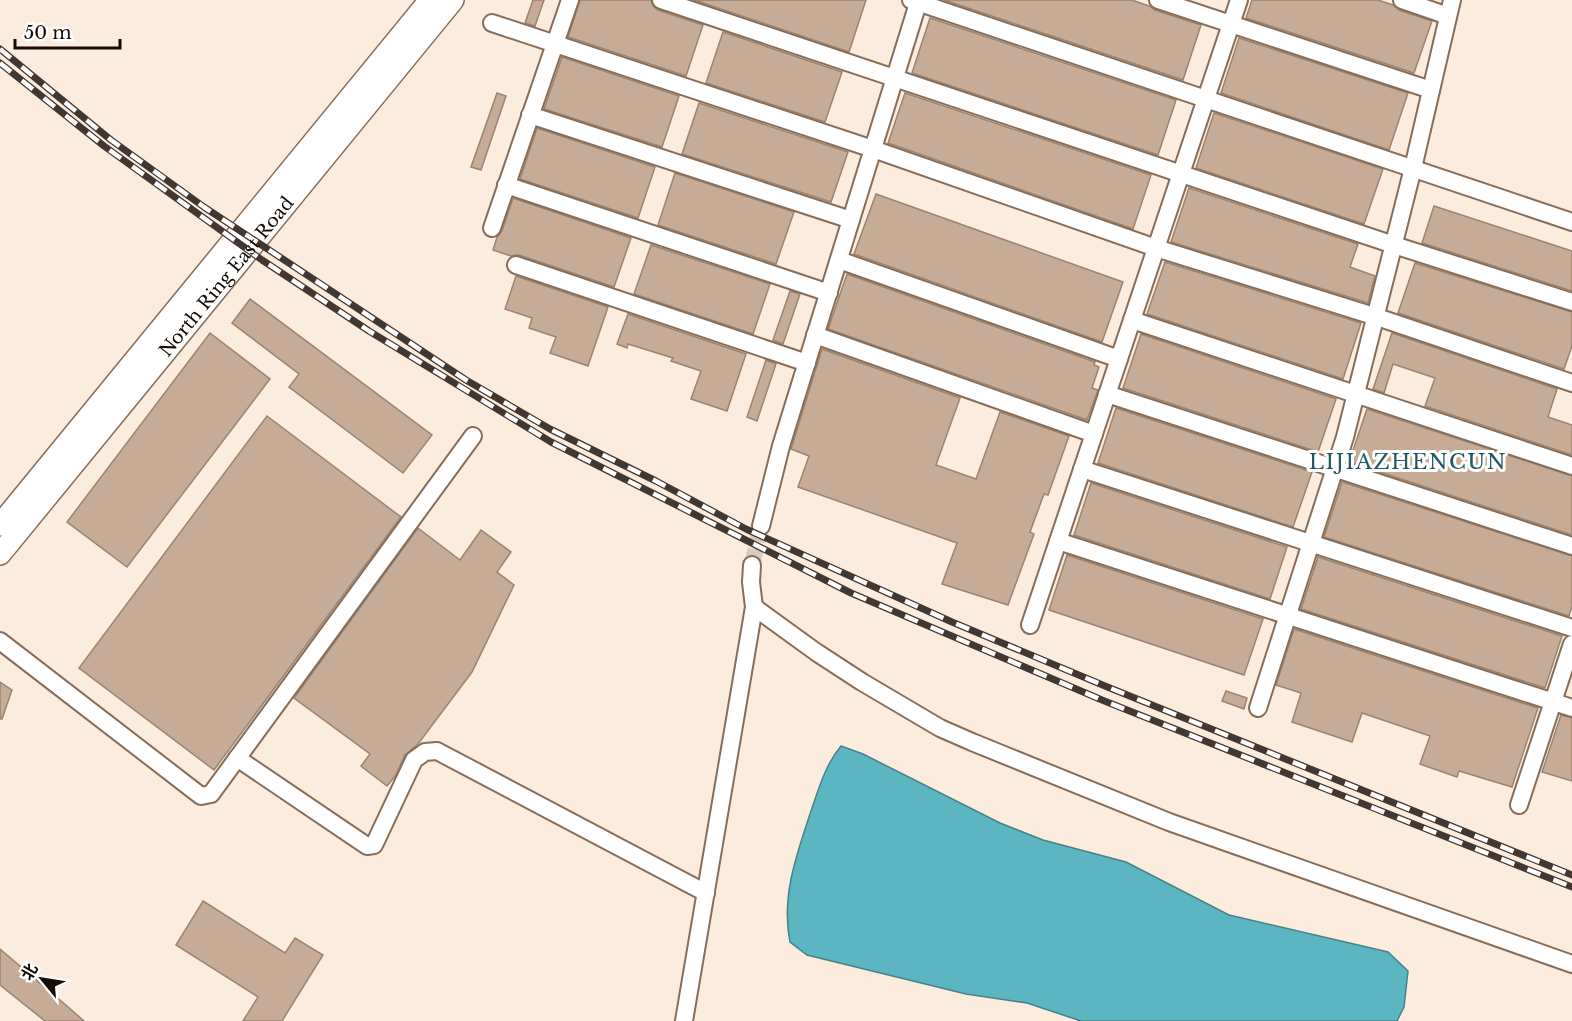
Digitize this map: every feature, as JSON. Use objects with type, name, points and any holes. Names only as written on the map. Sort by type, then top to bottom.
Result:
[{"type":"main road","name":"North Ring East Road","points":[[0,525],[430,0]]},
{"type":"main road","name":"North Ring East Road","points":[[0,554],[453,0]]},
{"type":"street","points":[[492,228],[570,0]]},
{"type":"street","points":[[661,0],[1394,245],[1572,302]]},
{"type":"street","points":[[1158,0],[1431,90]]},
{"type":"street","points":[[1030,625],[1239,0]]},
{"type":"street","points":[[1258,708],[1357,394],[1450,8],[1402,0]]},
{"type":"street","points":[[761,526],[781,446],[895,78],[916,1],[1572,222]]},
{"type":"street","points":[[492,23],[873,149],[1156,248],[1377,317],[1572,383]]},
{"type":"street","points":[[530,115],[851,220]]},
{"type":"street","points":[[506,185],[829,292]]},
{"type":"street","points":[[839,260],[1119,359]]},
{"type":"street","points":[[516,265],[807,363]]},
{"type":"street","points":[[1132,320],[1572,466]]},
{"type":"street","points":[[815,335],[1094,434]]},
{"type":"street","points":[[1107,394],[1572,546]]},
{"type":"street","points":[[0,641],[201,796],[211,794],[473,436]]},
{"type":"street","points":[[1082,469],[1572,628]]},
{"type":"street","points":[[1058,542],[1572,708]]},
{"type":"street","points":[[684,1021],[754,607],[751,582],[752,565]]},
{"type":"street","points":[[754,607],[862,682],[940,728],[972,742],[1169,822],[1572,964]]},
{"type":"street","points":[[1519,805],[1572,644]]},
{"type":"street","points":[[237,758],[367,846],[375,845],[414,760],[425,752],[437,751],[706,893]]},
{"type":"water","points":[[841,746],[863,754],[1000,823],[1043,840],[1126,862],[1229,915],[1388,952],[1408,971],[1404,1007],[1397,1021],[1081,1021],[1027,1003],[966,994],[807,955],[790,942],[787,909],[791,877],[819,787],[835,753]]},
{"type":"building","points":[[533,0],[544,0],[535,26],[525,23]]},
{"type":"building","points":[[580,0],[651,0],[653,6],[658,10],[703,25],[686,76],[568,37]]},
{"type":"building","points":[[694,0],[866,0],[849,52]]},
{"type":"building","points":[[944,0],[1132,0],[1201,25],[1183,80]]},
{"type":"building","points":[[1252,0],[1378,0],[1432,21],[1414,73],[1246,18]]},
{"type":"building","points":[[930,18],[1176,100],[1158,155],[912,73]]},
{"type":"building","points":[[723,32],[842,72],[825,122],[706,83]]},
{"type":"building","points":[[1239,38],[1408,93],[1389,150],[1221,93]]},
{"type":"building","points":[[562,57],[679,96],[662,147],[544,109]]},
{"type":"building","points":[[497,93],[506,96],[481,170],[471,167]]},
{"type":"building","points":[[905,93],[1151,175],[1133,229],[888,143]]},
{"type":"building","points":[[699,103],[848,152],[831,202],[682,154]]},
{"type":"building","points":[[1214,113],[1383,169],[1364,224],[1196,168]]},
{"type":"building","points":[[537,128],[655,167],[638,218],[520,179]]},
{"type":"building","points":[[675,173],[794,212],[776,264],[658,225]]},
{"type":"building","points":[[1189,188],[1358,244],[1350,267],[1375,276],[1368,303],[1171,242]]},
{"type":"building","points":[[876,194],[1123,282],[1102,342],[854,254]]},
{"type":"building","points":[[513,198],[631,238],[614,287],[519,255],[511,256],[493,250]]},
{"type":"building","points":[[1434,206],[1572,251],[1572,291],[1422,243]]},
{"type":"building","points":[[651,245],[770,284],[753,334],[634,294]]},
{"type":"building","points":[[1165,262],[1361,323],[1343,379],[1147,314]]},
{"type":"building","points":[[1415,263],[1572,312],[1572,346],[1564,369],[1398,313]]},
{"type":"building","points":[[847,274],[1095,362],[1094,365],[1099,367],[1092,388],[1098,390],[1087,420],[828,329]]},
{"type":"building","points":[[516,276],[608,307],[588,366],[550,353],[556,337],[529,328],[532,318],[505,309]]},
{"type":"building","points":[[790,291],[800,294],[783,344],[773,340]]},
{"type":"building","points":[[250,299],[432,435],[403,473],[289,387],[299,374],[232,323]]},
{"type":"building","points":[[628,314],[746,354],[727,411],[691,399],[701,371],[671,361],[673,358],[628,344],[627,348],[617,344]]},
{"type":"building","points":[[210,333],[270,379],[127,567],[67,522]]},
{"type":"building","points":[[1392,333],[1557,389],[1548,417],[1572,425],[1572,455],[1425,406],[1435,378],[1393,364],[1384,393],[1373,389]]},
{"type":"building","points":[[1141,334],[1336,399],[1318,452],[1123,388]]},
{"type":"building","points":[[822,349],[960,398],[936,465],[976,479],[1000,412],[1069,436],[1048,495],[1044,494],[1030,532],[1034,534],[1008,605],[942,584],[957,543],[798,487],[809,456],[791,449]]},
{"type":"building","points":[[766,360],[776,364],[757,421],[747,417]]},
{"type":"building","points":[[1116,408],[1312,472],[1293,527],[1098,463]]},
{"type":"building","points":[[1367,409],[1572,476],[1572,535],[1349,462]]},
{"type":"building","points":[[267,416],[401,517],[214,770],[79,668]]},
{"type":"building","points":[[1342,482],[1572,556],[1572,606],[1569,616],[1324,537]]},
{"type":"building","points":[[1091,483],[1287,547],[1270,599],[1074,535]]},
{"type":"building","points":[[418,528],[460,560],[481,530],[511,552],[497,572],[514,585],[472,672],[418,744],[405,755],[396,775],[387,786],[361,766],[370,754],[294,698]]},
{"type":"building","points":[[1067,555],[1263,619],[1244,675],[1049,610]]},
{"type":"building","points":[[1318,557],[1562,636],[1545,688],[1301,609]]},
{"type":"building","points":[[1294,629],[1538,708],[1512,787],[1459,771],[1457,777],[1420,764],[1430,736],[1362,713],[1352,742],[1292,722],[1301,693],[1276,685]]},
{"type":"building","points":[[0,682],[12,690],[2,719],[0,719]]},
{"type":"building","points":[[1226,691],[1247,698],[1244,709],[1222,701]]},
{"type":"building","points":[[1561,715],[1572,718],[1572,781],[1542,772]]},
{"type":"building","points":[[203,901],[285,953],[295,938],[323,955],[282,1021],[243,1021],[258,997],[176,945]]},
{"type":"building","points":[[0,949],[84,1021],[45,1021],[0,985]]},
{"type":"tunnel","points":[[752,565],[761,526]]},
{"type":"railway","points":[[0,49],[111,140],[204,207],[466,380],[550,429],[656,481],[746,529],[952,622],[1572,875]]},
{"type":"railway","points":[[0,63],[104,146],[262,260],[369,331],[551,442],[851,593],[1102,700],[1572,887]]},
{"type":"district","name":"LIJIAZHENCUN","points":[[1408,462]]}]
